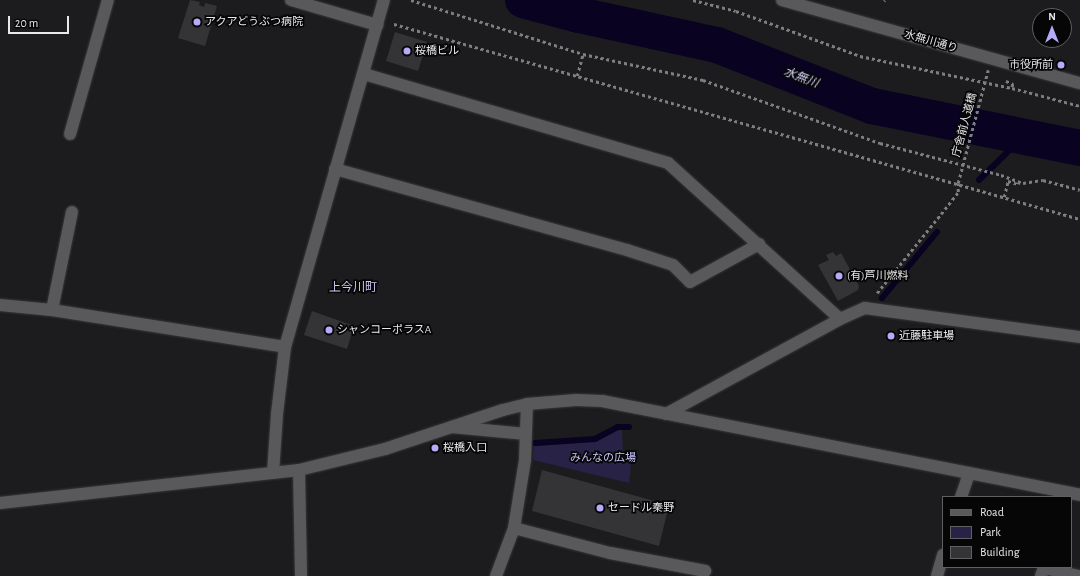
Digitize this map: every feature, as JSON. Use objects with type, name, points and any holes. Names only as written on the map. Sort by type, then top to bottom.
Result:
[{"type":"street","points":[[70,134],[108,0]]},
{"type":"street","points":[[291,0],[377,22]]},
{"type":"street","points":[[273,473],[277,414],[285,347],[384,0]]},
{"type":"street","name":"水無川通り","points":[[782,0],[1080,83]]},
{"type":"street","points":[[364,74],[668,163],[840,319]]},
{"type":"street","points":[[335,169],[627,250],[673,265],[690,282],[759,244]]},
{"type":"street","points":[[52,310],[72,212]]},
{"type":"street","points":[[0,305],[52,310],[285,347]]},
{"type":"street","points":[[666,414],[840,319],[865,308],[1080,337]]},
{"type":"street","points":[[0,503],[299,470],[385,449],[448,427],[527,404],[602,401],[1080,495]]},
{"type":"street","points":[[496,576],[514,528],[525,460],[527,404]]},
{"type":"street","points":[[448,427],[526,434]]},
{"type":"street","points":[[299,470],[301,576]]},
{"type":"street","points":[[961,496],[969,474]]},
{"type":"street","points":[[514,528],[610,553],[705,571]]},
{"type":"street","points":[[936,576],[942,558]]},
{"type":"street","points":[[1041,576],[1044,568],[1080,576]]},
{"type":"path","points":[[412,0],[583,54],[703,80],[880,143],[1001,175],[1019,182]]},
{"type":"path","points":[[693,0],[736,11],[860,56],[1012,88],[1080,106]]},
{"type":"path","points":[[377,22],[577,76],[958,183],[1080,219]]},
{"type":"path","points":[[577,76],[583,54]]},
{"type":"path","name":"庁舎前人道橋","points":[[865,308],[958,192],[958,183],[988,70]]},
{"type":"path","points":[[1012,88],[1013,84]]},
{"type":"path","points":[[1004,197],[1008,181],[1018,184],[1019,182],[1043,180],[1080,190]]},
{"type":"green space","name":"みんなの広場","points":[[622,430],[623,455],[632,455],[629,483],[533,460],[534,446],[592,442],[614,431]]},
{"type":"building","name":"アクアどうぶつ病院","points":[[190,0],[200,2],[199,5],[204,7],[205,3],[217,6],[205,46],[178,38]]},
{"type":"building","name":"桜橋ビル","points":[[395,32],[427,42],[418,71],[386,61]]},
{"type":"building","name":"(有)芦川燃料","points":[[833,252],[836,256],[841,253],[859,286],[858,290],[838,301],[818,265],[829,260],[826,255]]},
{"type":"building","name":"シャンコーポラスA","points":[[312,311],[354,326],[347,349],[304,335]]},
{"type":"building","name":"セードル秦野","points":[[542,470],[669,505],[659,546],[532,511]]},
{"type":"waterway","name":"水無川","points":[[523,0],[579,15],[717,45],[872,106],[1080,148]]},
{"type":"waterway","points":[[979,180],[1024,136]]},
{"type":"waterway","points":[[882,298],[937,232]]},
{"type":"waterway","points":[[535,443],[595,439],[618,427],[629,427]]},
{"type":"place","name":"アクアどうぶつ病院","points":[[197,22]]},
{"type":"place","name":"桜橋ビル","points":[[407,51]]},
{"type":"place","name":"市役所前","points":[[1061,65]]},
{"type":"place","name":"(有)芦川燃料","points":[[839,276]]},
{"type":"place","name":"シャンコーポラスA","points":[[329,330]]},
{"type":"place","name":"近藤駐車場","points":[[891,336]]},
{"type":"place","name":"桜橋入口","points":[[435,448]]},
{"type":"place","name":"セードル秦野","points":[[600,508]]},
{"type":"district","name":"上今川町","points":[[353,288]]}]
